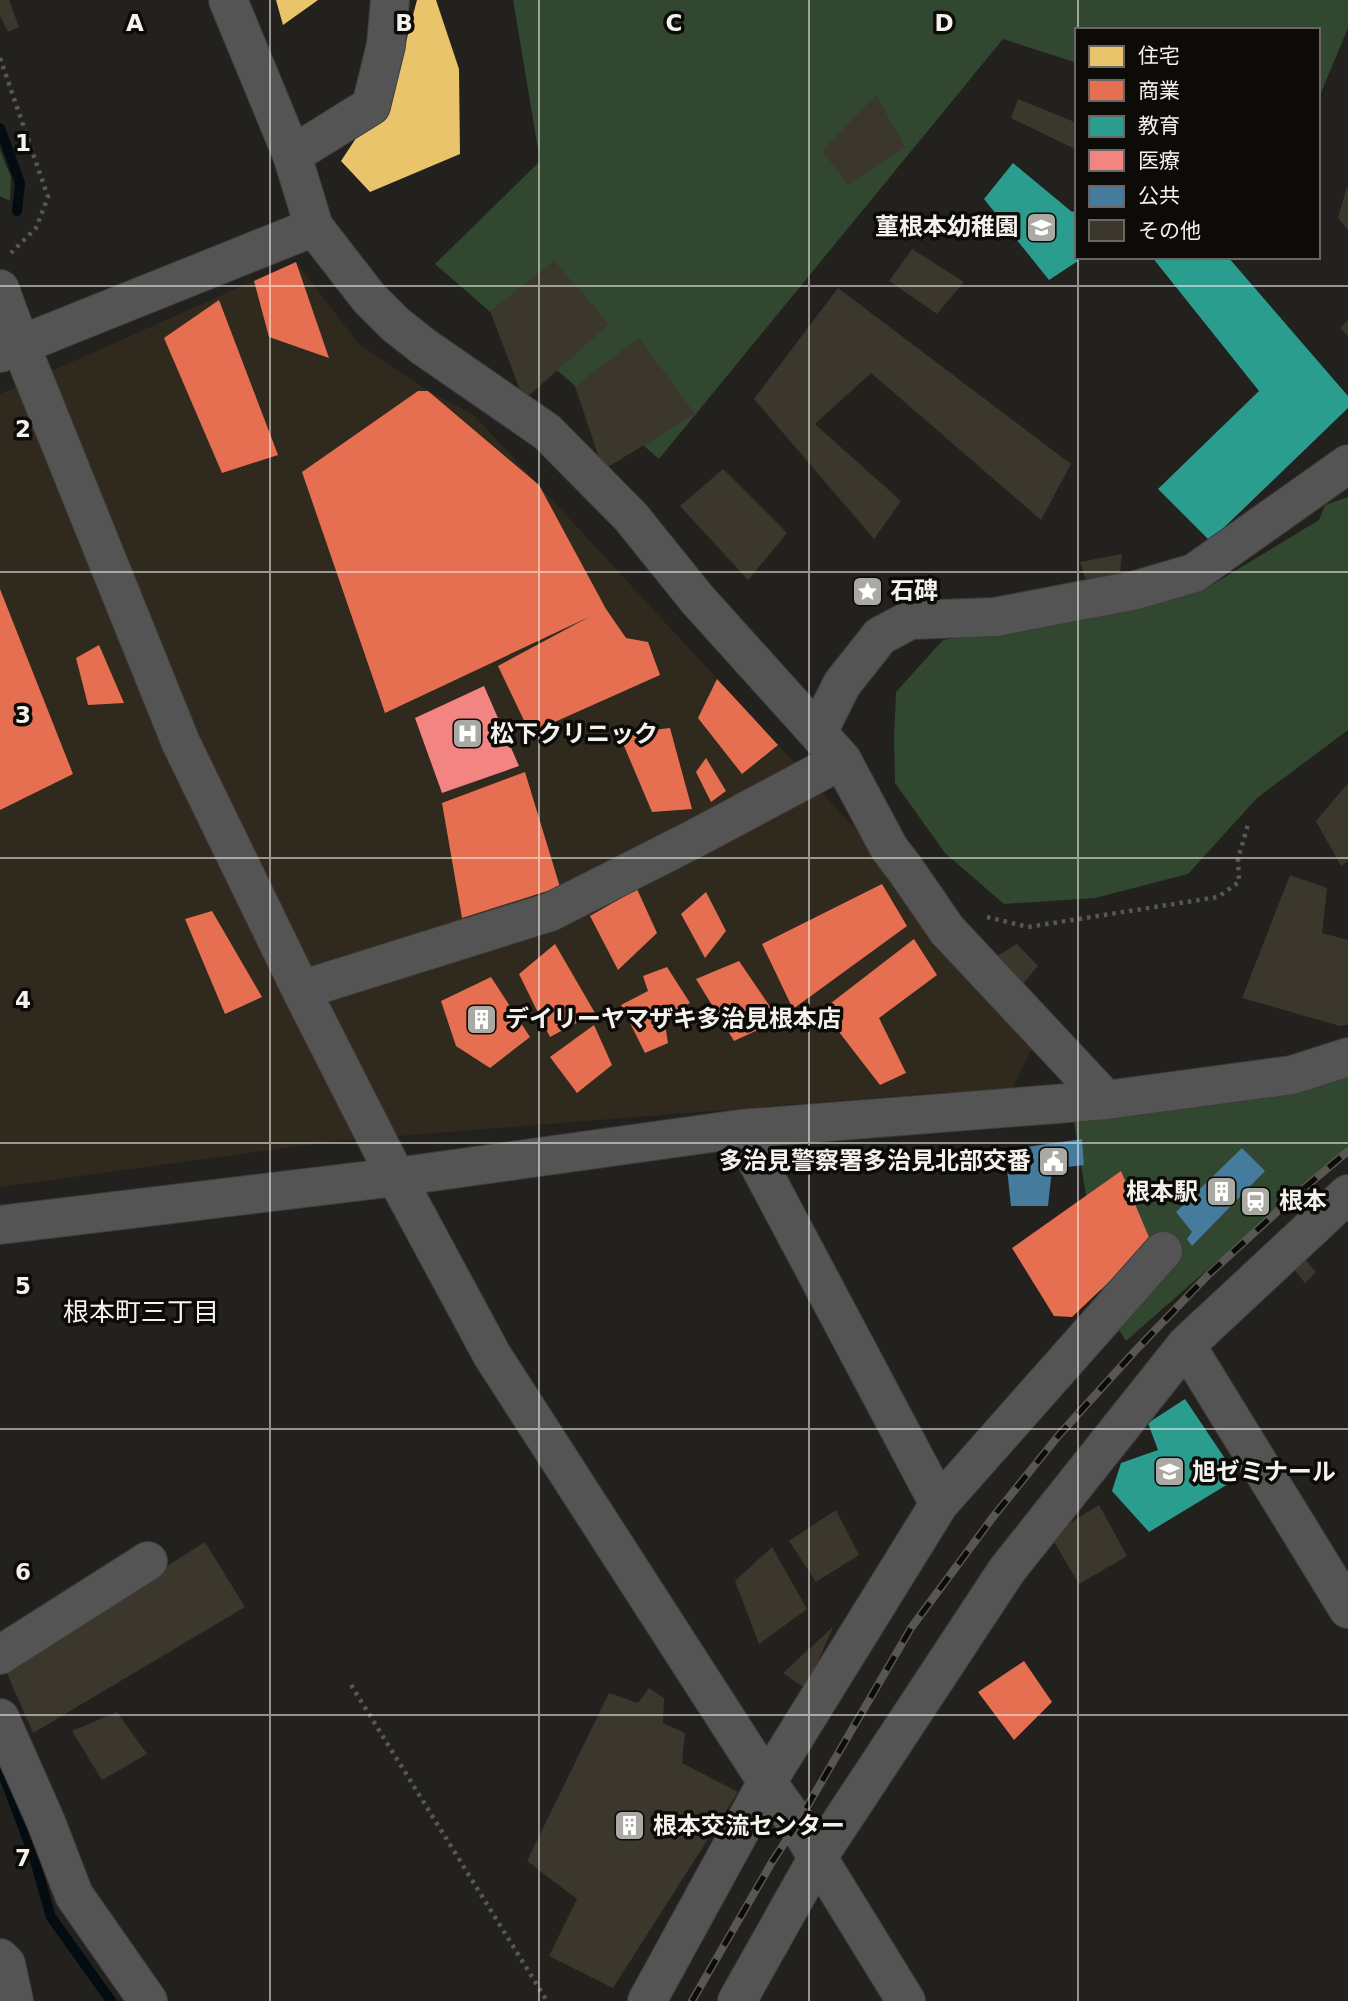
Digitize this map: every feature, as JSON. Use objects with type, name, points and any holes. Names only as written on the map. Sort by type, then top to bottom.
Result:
[{"type":"street","points":[[228,0],[292,155],[314,227],[369,298],[395,324],[424,347],[547,432],[631,517],[697,599],[842,760],[889,848],[947,930],[1105,1100]]},
{"type":"street","points":[[292,155],[371,106],[386,45],[390,0]]},
{"type":"street","points":[[10,349],[314,227]]},
{"type":"street","points":[[5,272],[10,349],[181,743],[396,1177],[492,1355],[818,1857],[906,2001]]},
{"type":"street","points":[[818,732],[842,684],[880,636],[910,620],[995,617],[1136,590],[1195,573],[1348,464]]},
{"type":"street","points":[[302,990],[550,912],[842,760]]},
{"type":"street","points":[[0,1225],[396,1177],[740,1129],[1105,1100],[1292,1074],[1348,1057]]},
{"type":"street","points":[[740,1129],[939,1504]]},
{"type":"street","points":[[737,2001],[818,1857],[1007,1570],[1186,1345],[1348,1194]]},
{"type":"street","points":[[647,2001],[767,1782],[939,1504],[1163,1251]]},
{"type":"street","points":[[1186,1345],[1348,1609]]},
{"type":"street","points":[[0,1655],[148,1561]]},
{"type":"street","points":[[0,1717],[46,1822],[74,1895],[148,2001]]},
{"type":"street","points":[[0,1958],[6,1964],[14,2001]]},
{"type":"path","points":[[0,58],[48,197],[36,228],[5,272]]},
{"type":"path","points":[[976,915],[1028,927],[1218,897],[1239,882],[1238,859],[1249,821]]},
{"type":"path","points":[[351,1685],[547,2001]]},
{"type":"shaded area","points":[[296,262],[358,343],[428,391],[474,415],[885,861],[1034,1043],[1013,1089],[336,1141],[0,1187],[0,394]]},
{"type":"green space","points":[[513,0],[1348,0],[1348,28],[1320,95],[1320,28],[1075,28],[1075,62],[1003,39],[659,459],[435,264],[540,161]]},
{"type":"green space","points":[[0,150],[11,177],[10,201],[0,196]]},
{"type":"green space","points":[[1348,497],[1348,730],[1257,798],[1188,874],[1095,898],[1004,904],[945,853],[895,783],[894,739],[896,692],[943,640],[1143,606],[1210,586],[1319,520],[1325,505]]},
{"type":"green space","points":[[1348,1068],[1348,1146],[1126,1341],[1104,1307],[1074,1121]]},
{"type":"building: 住宅","points":[[276,0],[318,0],[283,25]]},
{"type":"building: 住宅","points":[[417,0],[436,0],[459,69],[460,154],[370,192],[341,161],[397,76]]},
{"type":"building: 商業","points":[[296,262],[329,358],[269,337],[254,281]]},
{"type":"building: 商業","points":[[219,300],[278,455],[222,473],[164,338]]},
{"type":"building: 商業","points":[[418,391],[428,391],[539,485],[606,609],[626,638],[648,642],[660,675],[530,733],[498,666],[589,617],[385,713],[302,472]]},
{"type":"building: 商業","points":[[0,589],[73,774],[0,810]]},
{"type":"building: 商業","points":[[99,645],[124,703],[88,705],[76,658]]},
{"type":"building: 商業","points":[[717,679],[778,745],[742,774],[698,718]]},
{"type":"building: 商業","points":[[670,728],[692,809],[652,812],[619,734]]},
{"type":"building: 商業","points":[[706,758],[726,791],[711,802],[696,772]]},
{"type":"building: 商業","points":[[525,772],[560,887],[462,918],[442,803]]},
{"type":"building: 商業","points":[[882,884],[907,926],[793,1009],[762,944]]},
{"type":"building: 商業","points":[[637,889],[657,933],[618,970],[590,916]]},
{"type":"building: 商業","points":[[706,892],[726,931],[705,958],[681,914]]},
{"type":"building: 商業","points":[[212,911],[262,997],[225,1014],[185,919]]},
{"type":"building: 商業","points":[[914,939],[937,975],[879,1018],[906,1073],[880,1085],[822,1010]]},
{"type":"building: 商業","points":[[555,944],[595,1013],[550,1037],[519,974]]},
{"type":"building: 商業","points":[[739,961],[773,1011],[762,1028],[734,1041],[696,979]]},
{"type":"building: 商業","points":[[667,967],[690,1003],[664,1018],[668,1043],[645,1053],[621,1005],[648,991],[643,976]]},
{"type":"building: 商業","name":"デイリーヤマザキ多治見根本店","points":[[491,977],[530,1037],[490,1068],[456,1046],[441,1001]]},
{"type":"building: 商業","points":[[594,1025],[612,1065],[577,1093],[550,1057]]},
{"type":"building: 商業","points":[[1121,1171],[1151,1242],[1072,1317],[1054,1316],[1012,1248]]},
{"type":"building: 商業","points":[[1024,1661],[1052,1702],[1014,1740],[978,1692]]},
{"type":"building: 教育","points":[[1013,163],[1072,212],[1075,211],[1075,259],[1081,259],[1049,280],[984,199]]},
{"type":"building: 教育","points":[[1154,259],[1230,259],[1348,396],[1348,408],[1210,541],[1158,489],[1259,391]]},
{"type":"building: 教育","points":[[1185,1399],[1238,1478],[1149,1532],[1112,1491],[1121,1463],[1158,1450],[1148,1423]]},
{"type":"building: 医療","points":[[484,686],[519,766],[442,793],[415,718]]},
{"type":"building: 公共","points":[[1082,1139],[1084,1165],[1052,1169],[1048,1206],[1011,1206],[1005,1150]]},
{"type":"building: 公共","name":"根本駅","points":[[1242,1148],[1265,1171],[1192,1246],[1187,1239],[1192,1232],[1176,1212]]},
{"type":"building: その他","points":[[0,0],[9,0],[19,27],[8,32],[0,16]]},
{"type":"building: その他","points":[[876,95],[905,147],[849,185],[822,151]]},
{"type":"building: その他","points":[[1018,99],[1075,122],[1075,149],[1011,118]]},
{"type":"building: その他","points":[[1348,187],[1348,230],[1338,218]]},
{"type":"building: その他","points":[[912,249],[964,282],[937,314],[889,281]]},
{"type":"building: その他","points":[[554,261],[609,324],[524,400],[490,311]]},
{"type":"building: その他","points":[[838,288],[1071,464],[1041,520],[871,373],[815,424],[901,501],[874,539],[754,399]]},
{"type":"building: その他","points":[[1348,320],[1348,336],[1340,328]]},
{"type":"building: その他","points":[[639,338],[695,414],[603,470],[575,386]]},
{"type":"building: その他","points":[[723,469],[787,533],[748,580],[680,506]]},
{"type":"building: その他","points":[[1122,554],[1120,573],[1087,584],[1080,562]]},
{"type":"building: その他","points":[[1348,783],[1348,861],[1341,866],[1316,821]]},
{"type":"building: その他","points":[[1290,875],[1327,888],[1322,933],[1348,940],[1348,1025],[1340,1026],[1242,998]]},
{"type":"building: その他","points":[[1017,944],[1038,966],[1020,987],[997,956]]},
{"type":"building: その他","points":[[1303,1257],[1316,1272],[1305,1283],[1292,1267]]},
{"type":"building: その他","points":[[1099,1505],[1127,1556],[1079,1584],[1050,1535]]},
{"type":"building: その他","points":[[836,1510],[859,1555],[816,1582],[789,1541]]},
{"type":"building: その他","points":[[205,1542],[245,1607],[33,1733],[5,1669]]},
{"type":"building: その他","points":[[772,1547],[807,1609],[759,1644],[735,1581]]},
{"type":"building: その他","points":[[833,1627],[806,1689],[783,1673]]},
{"type":"building: その他","name":"根本交流センター","points":[[649,1688],[664,1698],[663,1723],[685,1733],[682,1763],[738,1792],[613,1988],[549,1956],[577,1899],[527,1861],[609,1693],[638,1703]]},
{"type":"building: その他","points":[[117,1712],[147,1754],[102,1780],[72,1731]]},
{"type":"waterway","points":[[0,128],[20,183],[17,211]]},
{"type":"waterway","points":[[0,1766],[33,1854],[51,1917],[111,2001]]},
{"type":"railway","points":[[692,2001],[911,1628],[993,1517],[1059,1435],[1209,1274],[1348,1151]]},
{"type":"place","name":"菫根本幼稚園","points":[[1042,227]]},
{"type":"place","name":"石碑","points":[[867,591]]},
{"type":"place","name":"松下クリニック","points":[[467,734]]},
{"type":"place","name":"デイリーヤマザキ多治見根本店","points":[[482,1019]]},
{"type":"place","name":"多治見警察署多治見北部交番","points":[[1054,1161]]},
{"type":"place","name":"根本駅","points":[[1221,1192]]},
{"type":"place","name":"根本","points":[[1256,1201]]},
{"type":"place","name":"旭ゼミナール","points":[[1169,1472]]},
{"type":"place","name":"根本交流センター","points":[[630,1826]]},
{"type":"district","name":"根本町三丁目","points":[[141,1312]]}]
